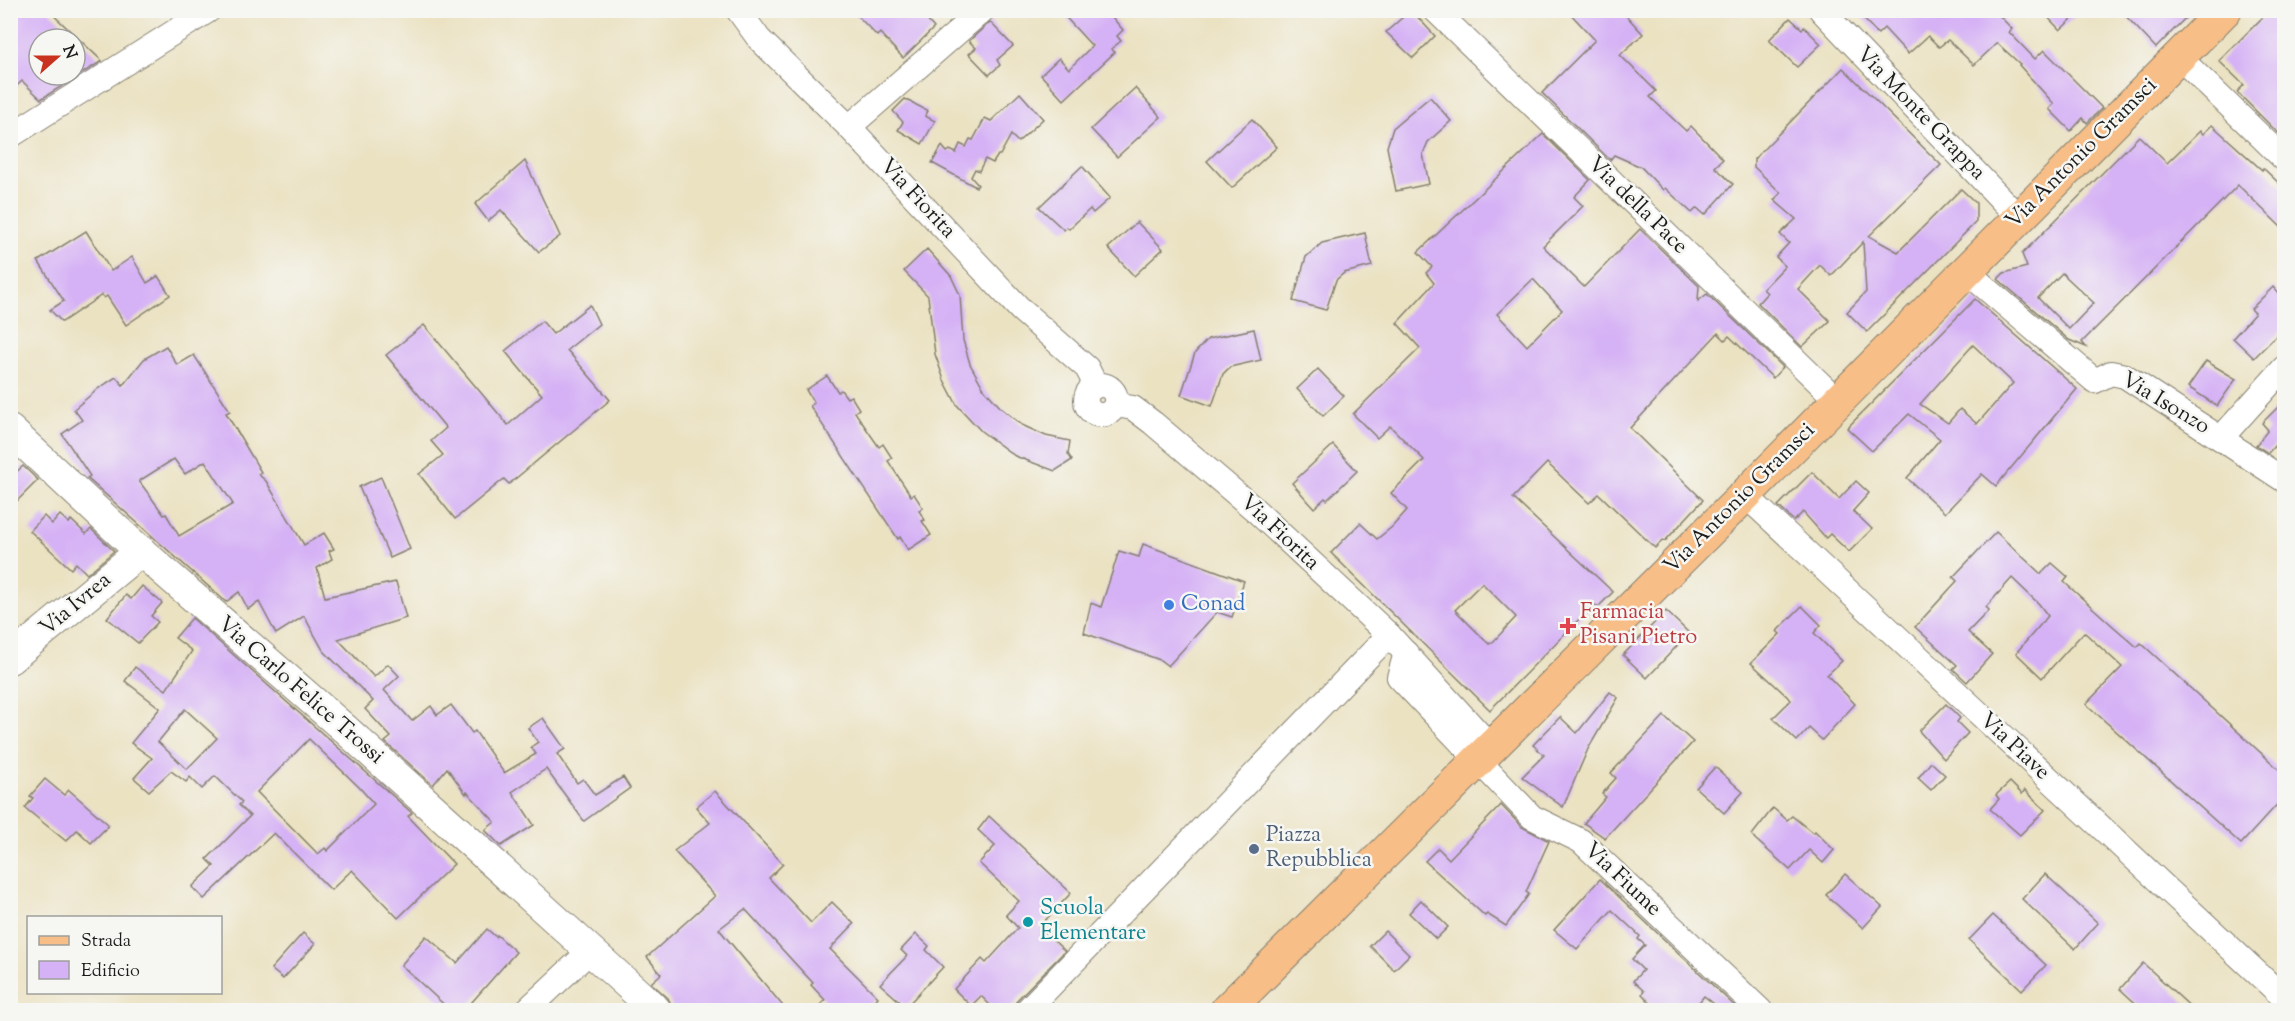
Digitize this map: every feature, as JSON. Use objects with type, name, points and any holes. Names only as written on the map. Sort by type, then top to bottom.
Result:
[{"type":"main road","name":"Via Antonio Gramsci","points":[[1227,1011],[1745,495],[2225,10]]},
{"type":"street","points":[[10,136],[209,10]]},
{"type":"street","name":"Via Fiorita","points":[[738,10],[759,39],[849,127],[1021,310],[1087,368],[1096,386],[1090,389],[1086,398],[1091,412],[1096,415],[1108,414],[1116,405],[1133,408],[1254,508],[1406,653],[1484,754]]},
{"type":"street","points":[[849,127],[983,10]]},
{"type":"street","name":"Via della Pace","points":[[1436,10],[1838,401]]},
{"type":"street","name":"Via Monte Grappa","points":[[1821,10],[2019,218]]},
{"type":"street","points":[[2179,57],[2284,159]]},
{"type":"street","name":"Via Isonzo","points":[[1966,271],[2095,381],[2111,373],[2125,376],[2284,480]]},
{"type":"street","points":[[2221,438],[2284,368]]},
{"type":"street","name":"Via Carlo Felice Trossi","points":[[10,430],[141,551],[345,729],[656,1011]]},
{"type":"street","name":"Via Piave","points":[[1745,495],[2284,998]]},
{"type":"street","name":"Via Ivrea","points":[[10,659],[141,551]]},
{"type":"street","points":[[1030,1010],[1389,635]]},
{"type":"street","name":"Via Fiume","points":[[1484,754],[1532,817],[1581,841],[1760,1011]]},
{"type":"street","points":[[527,1011],[590,951]]},
{"type":"building","points":[[10,10],[48,10],[66,27],[27,27],[27,86],[22,81],[10,92]]},
{"type":"building","points":[[852,10],[918,10],[934,28],[903,58],[880,33],[877,36]]},
{"type":"building","points":[[1059,10],[1106,10],[1123,30],[1117,36],[1121,41],[1111,49],[1115,52],[1064,100],[1041,75],[1059,58],[1069,69],[1092,46]]},
{"type":"building","points":[[1411,10],[1435,36],[1413,58],[1386,32]]},
{"type":"building","points":[[1567,10],[1621,10],[1643,34],[1620,55],[1656,91],[1650,97],[1686,131],[1691,126],[1723,159],[1715,167],[1733,184],[1705,215],[1697,208],[1692,213],[1665,188],[1663,190],[1641,167],[1614,155],[1610,160],[1542,93],[1595,40]]},
{"type":"building","points":[[1855,10],[1994,10],[2012,29],[2009,32],[2035,59],[2044,50],[2102,108],[2087,123],[2083,118],[2071,131],[2049,109],[2054,104],[2020,64],[1997,43],[1974,65],[1948,40],[1939,47],[1928,36],[1908,54],[1884,28],[1878,34]]},
{"type":"building","points":[[2041,10],[2082,10],[2060,30]]},
{"type":"building","points":[[2120,10],[2193,10],[2156,48]]},
{"type":"building","points":[[2270,10],[2277,10],[2284,18],[2284,139],[2237,92],[2244,85],[2219,61]]},
{"type":"building","points":[[1790,18],[1802,29],[1804,27],[1821,44],[1797,67],[1769,40]]},
{"type":"building","points":[[990,22],[1013,46],[997,60],[1000,65],[989,75],[969,54],[976,48],[969,41]]},
{"type":"building","points":[[87,47],[102,61],[87,70]]},
{"type":"building","points":[[1843,68],[1941,165],[1869,236],[1898,252],[1961,189],[1976,203],[1976,222],[1867,332],[1847,312],[1866,292],[1863,242],[1831,276],[1820,265],[1798,289],[1830,321],[1802,347],[1758,303],[1767,293],[1763,289],[1785,266],[1776,257],[1789,243],[1780,234],[1796,219],[1774,200],[1781,193],[1754,167],[1754,159]]},
{"type":"building","points":[[28,87],[60,87],[41,99]]},
{"type":"building","points":[[1135,88],[1161,117],[1117,157],[1091,129]]},
{"type":"building","points":[[1020,93],[1043,119],[1018,142],[1011,135],[993,163],[985,159],[979,171],[975,169],[971,177],[978,185],[976,187],[932,163],[942,146],[947,152],[950,150],[956,153],[960,144],[966,147],[970,139],[973,140],[985,118],[991,121]]},
{"type":"building","points":[[1430,97],[1451,121],[1428,142],[1423,154],[1429,184],[1396,191],[1387,147],[1393,128]]},
{"type":"building","points":[[905,99],[928,111],[925,116],[935,121],[922,144],[898,130],[903,122],[893,111]]},
{"type":"building","points":[[1252,119],[1277,147],[1232,188],[1207,161]]},
{"type":"building","points":[[2212,125],[2284,188],[2284,230],[2238,185],[2082,342],[2086,347],[2069,340],[1998,279],[2004,273],[2027,267],[2022,254],[2139,136],[2167,163],[2200,131],[2203,134]],"holes":[[[2062,273],[2094,303],[2069,329],[2038,298]]]},
{"type":"building","points":[[1543,134],[1590,180],[1574,197],[1583,206],[1543,246],[1584,287],[1640,229],[1699,286],[1698,301],[1707,294],[1783,367],[1773,378],[1729,336],[1725,340],[1718,333],[1630,428],[1703,500],[1665,541],[1663,540],[1655,548],[1599,494],[1589,503],[1547,463],[1513,498],[1613,592],[1598,607],[1594,604],[1490,710],[1331,553],[1360,523],[1377,539],[1392,527],[1407,510],[1391,493],[1424,460],[1390,426],[1377,438],[1353,414],[1420,348],[1397,323],[1434,283],[1426,273],[1432,267],[1418,252]],"holes":[[[1533,279],[1562,310],[1527,346],[1497,314]],[[1482,583],[1516,617],[1489,644],[1455,610]]]},
{"type":"building","points":[[525,161],[560,236],[539,252],[501,210],[488,221],[475,204]]},
{"type":"building","points":[[1082,166],[1110,198],[1093,213],[1090,209],[1069,229],[1067,227],[1064,230],[1039,207]]},
{"type":"building","points":[[1137,222],[1163,249],[1134,276],[1108,248]]},
{"type":"building","points":[[86,231],[111,271],[132,257],[147,283],[158,276],[170,295],[126,325],[107,296],[104,298],[102,295],[62,322],[50,310],[64,301],[38,261]]},
{"type":"building","points":[[1365,233],[1372,266],[1344,273],[1336,280],[1326,310],[1293,301],[1306,257],[1322,243]]},
{"type":"building","points":[[927,249],[951,276],[960,295],[963,340],[970,364],[984,389],[1001,408],[1022,425],[1046,436],[1070,441],[1068,454],[1072,460],[1055,471],[1015,456],[981,431],[957,405],[944,380],[935,354],[928,296],[904,271]]},
{"type":"building","points":[[2273,287],[2284,300],[2284,328],[2254,358],[2233,338],[2255,313],[2251,309]]},
{"type":"building","points":[[1975,299],[2077,389],[1996,486],[1982,474],[1945,513],[1907,478],[1940,439],[1909,414],[1872,451],[1847,428]],"holes":[[[1973,345],[2013,383],[1977,424],[1960,409],[1948,423],[1920,404]]]},
{"type":"building","points":[[590,305],[599,324],[567,350],[610,400],[509,484],[504,479],[455,519],[419,474],[443,455],[431,441],[446,428],[386,355],[424,325],[508,425],[542,395],[505,351],[542,321],[553,334]]},
{"type":"building","points":[[1254,329],[1261,360],[1230,367],[1223,374],[1212,406],[1181,395],[1195,353],[1208,339]]},
{"type":"building","points":[[166,346],[177,365],[194,355],[230,411],[226,413],[261,472],[258,474],[266,481],[304,545],[324,533],[334,549],[329,551],[332,559],[317,568],[325,597],[396,582],[406,618],[338,639],[374,677],[388,664],[399,676],[384,690],[412,721],[431,706],[437,715],[451,705],[472,733],[475,731],[504,773],[536,754],[531,747],[538,742],[528,728],[543,718],[565,749],[557,754],[577,783],[583,779],[595,795],[623,777],[630,788],[584,821],[546,769],[512,792],[534,825],[501,846],[485,830],[495,822],[467,792],[466,794],[447,768],[433,785],[385,742],[391,737],[365,709],[373,701],[323,650],[304,616],[276,634],[259,602],[248,609],[239,592],[226,602],[87,478],[90,476],[62,434],[82,420],[74,409],[116,377],[123,385],[144,359]],"holes":[[[174,459],[185,474],[205,461],[233,504],[179,536],[166,514],[164,515],[139,481]]]},
{"type":"building","points":[[2206,361],[2236,379],[2217,406],[2188,387]]},
{"type":"building","points":[[1318,369],[1344,396],[1323,416],[1297,389]]},
{"type":"building","points":[[827,376],[838,392],[841,390],[847,398],[851,396],[859,409],[855,412],[879,447],[883,444],[892,458],[888,461],[911,496],[914,494],[923,508],[919,511],[931,535],[908,550],[900,537],[898,539],[810,406],[814,403],[806,390]]},
{"type":"building","points":[[2284,401],[2284,447],[2279,441],[2268,453],[2256,445],[2268,430],[2262,423]]},
{"type":"building","points":[[1333,445],[1357,471],[1327,500],[1325,498],[1314,508],[1292,483]]},
{"type":"building","points":[[23,466],[38,480],[10,508],[10,478]]},
{"type":"building","points":[[1812,472],[1839,499],[1856,481],[1869,493],[1853,511],[1872,529],[1849,552],[1830,534],[1826,538],[1803,512],[1794,521],[1778,506]]},
{"type":"building","points":[[381,477],[410,549],[390,558],[359,487]]},
{"type":"building","points":[[60,515],[69,523],[71,520],[86,534],[91,529],[114,551],[87,574],[76,563],[71,569],[30,531],[44,516],[52,524]]},
{"type":"building","points":[[1996,532],[2041,574],[2052,563],[2068,577],[2064,582],[2137,647],[2141,643],[2284,774],[2284,797],[2241,844],[2086,704],[2122,667],[2084,632],[2042,678],[2016,653],[2048,616],[2012,578],[1986,607],[1989,610],[1968,632],[1992,654],[1967,682],[1953,669],[1957,665],[1915,627],[1957,581],[1953,577]]},
{"type":"building","name":"Conad","points":[[1143,544],[1244,581],[1232,617],[1217,612],[1168,666],[1160,660],[1084,633],[1091,603],[1101,607],[1119,551],[1139,557]]},
{"type":"building","points":[[142,586],[162,603],[151,616],[158,622],[138,643],[107,618],[126,595],[131,599]]},
{"type":"building","points":[[1802,606],[1821,625],[1814,633],[1842,661],[1827,675],[1855,704],[1822,740],[1809,728],[1797,741],[1773,718],[1791,700],[1751,663],[1780,634],[1777,631]]},
{"type":"building","points":[[1666,611],[1689,633],[1647,678],[1623,655]]},
{"type":"building","points":[[192,618],[412,813],[408,816],[454,864],[398,918],[352,870],[331,890],[274,833],[204,899],[192,887],[214,866],[207,859],[250,816],[239,805],[242,802],[215,776],[202,789],[190,777],[186,782],[171,771],[149,791],[134,778],[152,758],[131,743],[160,708],[125,681],[135,667],[166,690],[192,651],[175,638]],"holes":[[[185,709],[217,738],[187,769],[158,742]],[[309,739],[374,804],[327,851],[325,848],[318,854],[257,792]]]},
{"type":"building","points":[[1610,692],[1618,698],[1588,749],[1563,807],[1522,777],[1544,755],[1533,745],[1560,717],[1577,733]]},
{"type":"building","points":[[1946,704],[1960,718],[1957,722],[1968,733],[1944,759],[1919,731]]},
{"type":"building","points":[[1664,716],[1693,742],[1605,838],[1584,823],[1606,797],[1602,794],[1616,778],[1611,773]]},
{"type":"building","points":[[1931,762],[1945,775],[1931,790],[1918,778]]},
{"type":"building","points":[[1715,767],[1743,792],[1724,813],[1696,788]]},
{"type":"building","points":[[45,779],[64,795],[69,790],[109,825],[91,843],[77,830],[66,841],[25,808],[33,798],[30,796]]},
{"type":"building","points":[[2010,782],[2022,794],[2025,790],[2045,810],[2020,835],[1990,809],[1999,799],[1996,795]]},
{"type":"building","points":[[715,791],[783,864],[769,878],[811,923],[832,902],[854,924],[830,949],[878,997],[866,1011],[814,1011],[825,1000],[811,985],[813,983],[745,909],[719,929],[787,1011],[674,1011],[668,998],[651,983],[661,974],[647,957],[715,896],[674,851],[710,823],[696,807]]},
{"type":"building","points":[[1501,805],[1522,827],[1549,841],[1526,892],[1529,894],[1506,926],[1487,914],[1485,916],[1425,861],[1438,848],[1449,859]]},
{"type":"building","points":[[1773,808],[1787,820],[1792,816],[1813,833],[1815,831],[1834,850],[1823,863],[1809,850],[1790,870],[1755,839],[1752,835]]},
{"type":"building","name":"Scuola Elementare","points":[[989,816],[1071,893],[1039,927],[1065,951],[1017,1000],[1012,1011],[996,1011],[981,996],[971,1006],[954,989],[982,959],[986,963],[1018,928],[1006,915],[1019,901],[979,863],[995,846],[978,830]]},
{"type":"building","points":[[1845,874],[1882,907],[1863,928],[1826,895]]},
{"type":"building","points":[[2045,874],[2098,923],[2075,949],[2022,899]]},
{"type":"building","points":[[1600,879],[1740,1011],[1723,1011],[1704,996],[1692,1011],[1658,1011],[1642,994],[1644,991],[1633,981],[1643,970],[1632,959],[1645,945],[1638,939],[1640,936],[1612,910],[1577,949],[1554,930]]},
{"type":"building","points":[[1421,900],[1448,927],[1436,939],[1409,913]]},
{"type":"building","points":[[1993,915],[2046,965],[2022,990],[1969,940]]},
{"type":"building","points":[[487,929],[516,952],[464,1011],[451,1011],[401,965],[426,936],[457,963]]},
{"type":"building","points":[[1385,931],[1409,955],[1394,970],[1370,946]]},
{"type":"building","points":[[303,933],[315,944],[283,979],[271,969]]},
{"type":"building","points":[[916,934],[929,946],[926,950],[943,967],[906,1007],[880,984],[907,956],[901,950]]},
{"type":"building","points":[[2143,963],[2195,1011],[2144,1011],[2120,989]]},
{"type":"place","name":"Conad","points":[[1169,605]]},
{"type":"place","name":"Farmacia Pisani Pietro","points":[[1568,626]]},
{"type":"place","name":"Piazza Repubblica","points":[[1254,849]]},
{"type":"place","name":"Scuola Elementare","points":[[1028,922]]}]
